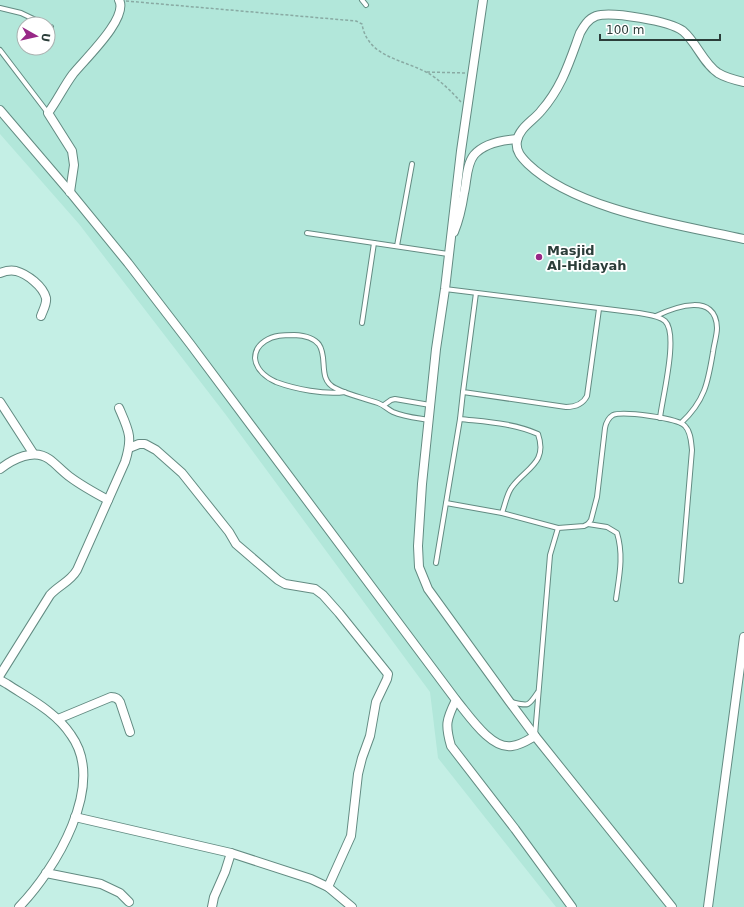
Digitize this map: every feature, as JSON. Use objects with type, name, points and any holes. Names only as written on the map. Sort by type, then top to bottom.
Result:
[{"type":"street","points":[[70,192],[74,165],[72,151],[48,113],[74,73],[94,51],[111,28],[120,9],[120,0]]},
{"type":"street","points":[[483,0],[436,349],[422,484],[418,546],[419,567],[428,589],[535,736],[672,907]]},
{"type":"street","points":[[744,82],[733,80],[717,72],[711,67],[691,39],[676,27],[669,24],[636,17],[598,15],[584,25],[559,88],[540,113],[522,130],[517,139],[516,146],[519,154],[533,168],[552,182],[578,195],[651,219],[744,239]]},
{"type":"street","points":[[0,110],[128,263],[456,700],[487,736],[497,743],[511,747],[523,743],[535,736]]},
{"type":"street","points":[[450,238],[455,232],[457,226],[468,172],[474,155],[492,143],[517,139]]},
{"type":"street","points":[[0,273],[16,271],[27,276],[37,284],[46,297],[46,305],[41,316]]},
{"type":"street","points":[[0,402],[32,453]]},
{"type":"street","points":[[0,675],[50,595],[74,576],[125,462],[130,437],[128,428],[119,408]]},
{"type":"street","points":[[129,448],[139,444],[145,444],[156,450],[182,473],[229,532],[236,544],[278,580],[290,585],[315,589],[323,595],[340,613],[388,674],[387,680],[376,702],[370,736],[360,764],[351,836],[328,887]]},
{"type":"street","points":[[0,469],[32,453],[48,458],[70,477],[108,500]]},
{"type":"street","points":[[708,907],[744,637]]},
{"type":"street","points":[[0,680],[58,719],[72,736],[83,762],[82,788],[75,817],[58,855],[46,873],[19,907]]},
{"type":"street","points":[[58,719],[114,697],[120,702],[130,732]]},
{"type":"street","points":[[456,700],[448,715],[446,730],[451,746],[515,829],[572,907]]},
{"type":"street","points":[[75,817],[231,853],[311,879],[328,887],[352,907]]},
{"type":"street","points":[[212,907],[214,897],[225,872],[231,853]]},
{"type":"street","points":[[46,873],[101,884],[120,893],[129,902]]},
{"type":"lane","points":[[362,0],[366,5]]},
{"type":"lane","points":[[0,8],[27,16]]},
{"type":"lane","points":[[0,50],[48,113]]},
{"type":"lane","points":[[397,246],[412,164]]},
{"type":"lane","points":[[306,233],[448,254]]},
{"type":"lane","points":[[362,323],[374,243]]},
{"type":"lane","points":[[445,289],[656,316],[663,320],[667,324],[671,342],[660,418]]},
{"type":"lane","points":[[436,564],[460,419],[476,293]]},
{"type":"lane","points":[[656,316],[682,307],[698,305],[710,309],[716,319],[717,328],[708,382],[695,408],[681,423]]},
{"type":"lane","points":[[463,392],[566,407],[572,407],[581,403],[586,398],[589,387],[599,309]]},
{"type":"lane","points":[[345,392],[323,393],[277,382],[266,376],[257,367],[255,358],[256,351],[270,338],[279,336],[313,338],[320,346],[324,371],[329,382],[334,388],[384,405],[386,408],[396,413],[429,420]]},
{"type":"lane","points":[[384,405],[395,399],[430,405]]},
{"type":"lane","points":[[588,524],[591,520],[597,497],[605,428],[608,419],[613,415],[625,414],[660,418],[681,423],[688,430],[692,450],[680,581]]},
{"type":"lane","points":[[460,419],[508,424],[538,434],[542,444],[540,454],[528,472],[511,488],[502,513]]},
{"type":"lane","points":[[446,503],[502,513],[558,528],[575,527],[588,524],[607,527],[617,533],[620,544],[621,561],[616,599]]},
{"type":"lane","points":[[535,736],[550,556],[558,528]]},
{"type":"lane","points":[[509,701],[527,705],[530,704],[538,692]]},
{"type":"path","points":[[120,0],[356,21],[362,24],[367,40],[379,50],[427,72],[453,93],[467,110]]},
{"type":"path","points":[[427,72],[473,73]]},
{"type":"shaded area","points":[[0,0],[744,0],[744,907],[556,907],[438,758],[430,692],[226,415],[79,224],[0,134]]},
{"type":"place","name":"Masjid Al-Hidayah","points":[[539,257]]}]
